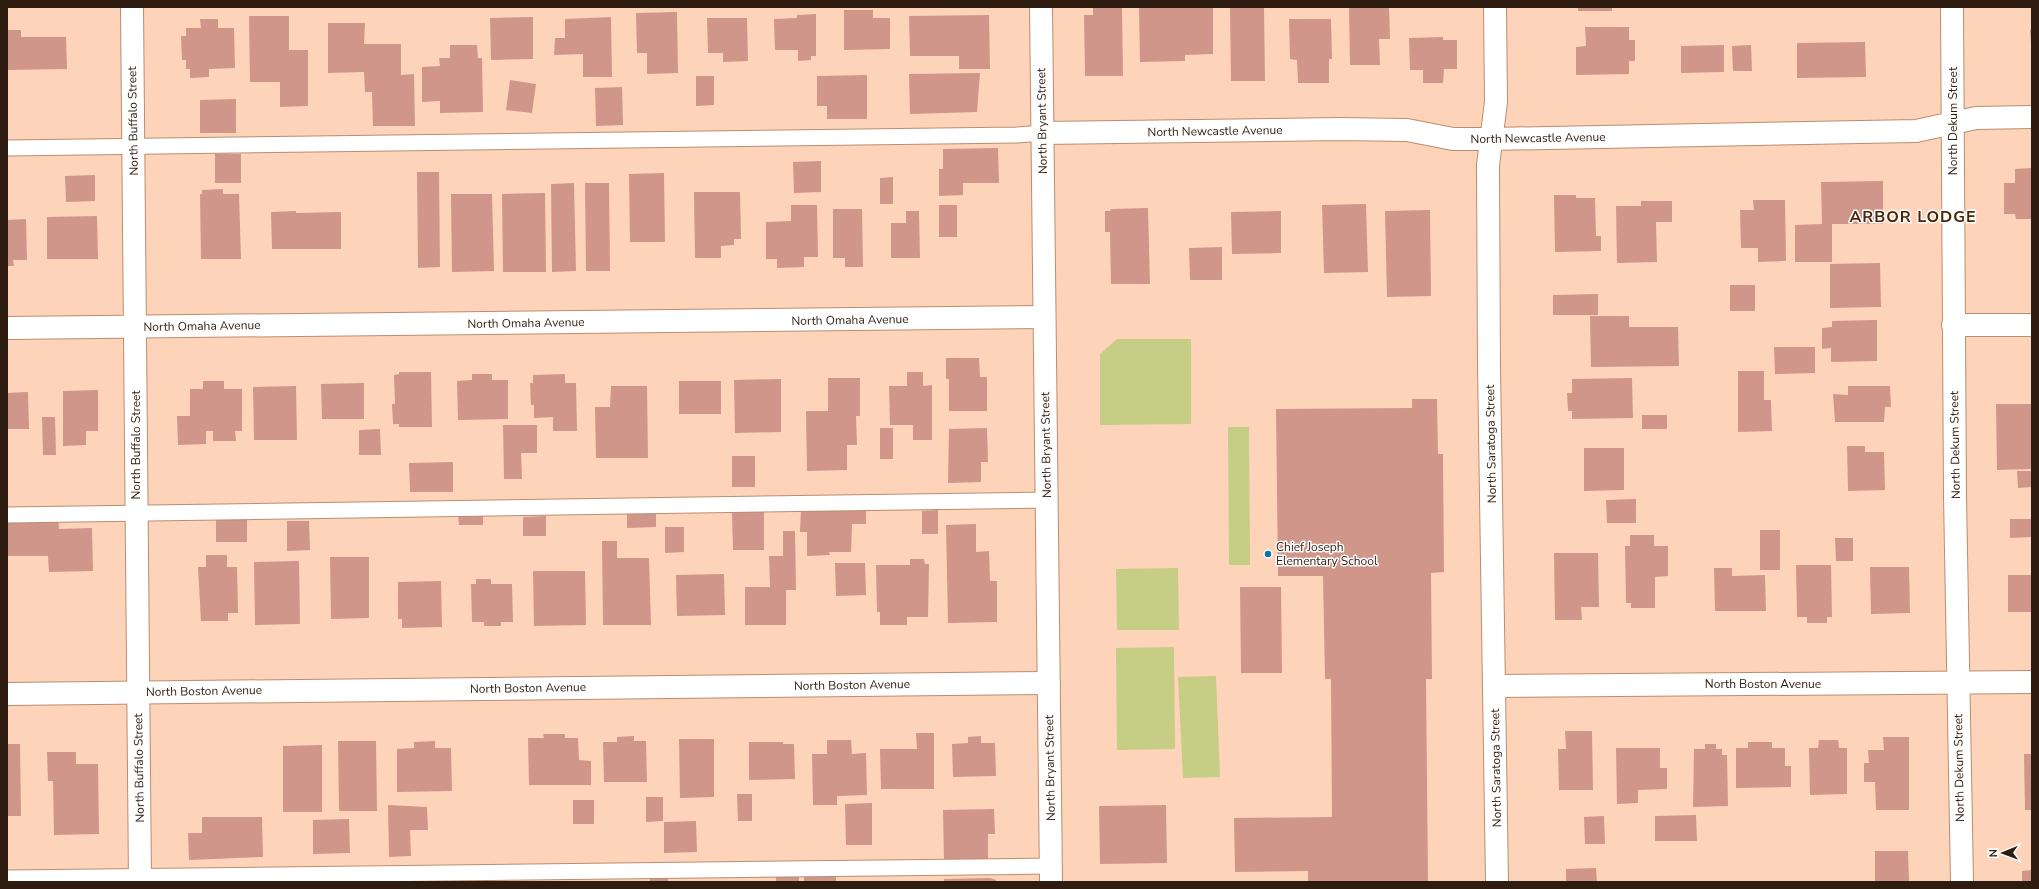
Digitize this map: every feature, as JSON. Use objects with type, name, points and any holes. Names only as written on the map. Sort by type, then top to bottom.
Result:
[{"type":"street","name":"North Buffalo Street","points":[[132,7],[140,879]]},
{"type":"street","name":"North Bryant Street","points":[[1041,7],[1051,874]]},
{"type":"street","name":"North Saratoga Street","points":[[1495,7],[1496,102],[1488,165],[1489,352],[1497,882]]},
{"type":"street","name":"North Dekum Street","points":[[1952,7],[1953,325],[1962,882]]},
{"type":"street","name":"North Newcastle Avenue","points":[[1043,133],[1340,129],[1407,130],[1452,139],[1491,139],[1916,131],[1976,118],[2032,117]]},
{"type":"street","name":"North Omaha Avenue","points":[[7,328],[1044,318]]},
{"type":"street","points":[[1953,325],[2032,325]]},
{"type":"street","name":"North Boston Avenue","points":[[1494,686],[2032,682]]},
{"type":"street","name":"North Boston Avenue","points":[[7,694],[1049,683]]},
{"type":"lane","points":[[7,148],[1001,136],[1043,133]]},
{"type":"lane","points":[[7,515],[1046,500]]},
{"type":"lane","points":[[7,878],[140,879],[1051,874]]},
{"type":"green space","points":[[1117,339],[1191,339],[1191,424],[1100,425],[1100,354]]},
{"type":"green space","points":[[1228,427],[1249,427],[1250,565],[1229,565]]},
{"type":"green space","points":[[1178,568],[1179,630],[1117,630],[1116,569]]},
{"type":"green space","points":[[1174,647],[1175,749],[1117,750],[1116,648]]},
{"type":"green space","points":[[1216,676],[1220,777],[1183,778],[1178,677]]},
{"type":"building","points":[[1093,7],[1122,7],[1123,76],[1085,76],[1084,15],[1093,15]]},
{"type":"building","points":[[1139,7],[1213,7],[1213,54],[1185,55],[1185,61],[1140,62]]},
{"type":"building","points":[[1349,7],[1389,7],[1390,39],[1379,39],[1380,65],[1350,65]]},
{"type":"building","points":[[1578,7],[1612,7],[1612,11],[1578,11]]},
{"type":"building","points":[[1230,8],[1264,8],[1265,81],[1231,81]]},
{"type":"building","points":[[844,10],[873,10],[873,18],[890,18],[890,49],[844,50]]},
{"type":"building","points":[[677,12],[678,73],[647,74],[647,53],[637,53],[636,13]]},
{"type":"building","points":[[816,14],[816,56],[811,56],[811,60],[798,61],[798,50],[775,50],[774,19],[797,18],[797,15]]},
{"type":"building","points":[[989,15],[990,69],[959,69],[959,56],[910,56],[909,16]]},
{"type":"building","points":[[249,16],[289,16],[289,50],[308,50],[308,106],[280,107],[280,82],[250,82]]},
{"type":"building","points":[[533,17],[533,59],[491,60],[490,18]]},
{"type":"building","points":[[611,17],[612,77],[583,77],[583,54],[554,55],[555,38],[565,38],[565,19]]},
{"type":"building","points":[[707,18],[747,18],[748,61],[723,62],[723,53],[708,53]]},
{"type":"building","points":[[200,19],[218,19],[218,28],[234,28],[235,68],[209,69],[209,77],[190,78],[190,69],[186,69],[186,60],[182,60],[181,36],[186,36],[186,28],[201,28]]},
{"type":"building","points":[[1289,19],[1331,19],[1332,59],[1329,59],[1329,83],[1298,83],[1297,60],[1290,59]]},
{"type":"building","points":[[328,23],[365,23],[364,44],[401,44],[401,75],[414,74],[415,126],[373,126],[372,92],[365,92],[364,72],[328,73]]},
{"type":"building","points":[[1585,27],[1629,27],[1629,40],[1635,40],[1635,61],[1629,61],[1629,74],[1576,75],[1576,47],[1586,46]]},
{"type":"building","points":[[2032,29],[2032,44],[2031,44],[2030,30]]},
{"type":"building","points":[[7,30],[21,30],[21,37],[66,37],[67,69],[7,70]]},
{"type":"building","points":[[1443,37],[1443,40],[1457,40],[1457,69],[1444,69],[1443,83],[1423,83],[1423,70],[1410,70],[1409,38]]},
{"type":"building","points":[[1865,42],[1866,77],[1797,78],[1797,43]]},
{"type":"building","points":[[450,45],[477,45],[478,58],[482,58],[483,112],[440,113],[440,101],[422,102],[422,67],[440,66],[439,58],[450,58]]},
{"type":"building","points":[[1724,45],[1724,72],[1681,73],[1681,46]]},
{"type":"building","points":[[1751,45],[1752,71],[1733,71],[1732,46]]},
{"type":"building","points":[[980,73],[977,112],[910,114],[909,74]]},
{"type":"building","points":[[867,75],[867,119],[827,119],[827,106],[817,106],[817,76]]},
{"type":"building","points":[[696,76],[714,76],[714,105],[696,106]]},
{"type":"building","points":[[510,80],[536,84],[532,113],[506,110]]},
{"type":"building","points":[[622,87],[623,125],[596,126],[595,88]]},
{"type":"building","points":[[236,99],[236,133],[200,133],[200,100]]},
{"type":"building","points":[[998,148],[999,183],[963,183],[963,195],[939,196],[939,169],[943,169],[943,149]]},
{"type":"building","points":[[215,154],[241,154],[241,183],[215,183]]},
{"type":"building","points":[[821,161],[821,192],[794,193],[793,162]]},
{"type":"building","points":[[2032,168],[2032,219],[2016,219],[2015,214],[2004,214],[2004,183],[2015,183],[2015,169]]},
{"type":"building","points":[[417,172],[439,172],[440,267],[418,268]]},
{"type":"building","points":[[664,173],[665,242],[630,242],[629,174]]},
{"type":"building","points":[[95,175],[95,201],[66,202],[65,176]]},
{"type":"building","points":[[893,177],[893,204],[880,204],[880,178]]},
{"type":"building","points":[[1883,181],[1883,224],[1832,224],[1832,262],[1795,262],[1795,225],[1822,224],[1821,182]]},
{"type":"building","points":[[574,183],[576,271],[552,272],[551,184]]},
{"type":"building","points":[[585,183],[609,183],[610,271],[586,271]]},
{"type":"building","points":[[223,189],[223,194],[239,194],[241,259],[201,259],[200,194],[202,194],[202,190]]},
{"type":"building","points":[[694,192],[740,192],[741,239],[734,239],[734,245],[721,246],[721,258],[695,258]]},
{"type":"building","points":[[545,193],[546,272],[503,272],[502,194]]},
{"type":"building","points":[[451,194],[492,194],[494,271],[452,272]]},
{"type":"building","points":[[1554,195],[1576,195],[1576,198],[1595,198],[1596,236],[1601,236],[1601,251],[1555,252]]},
{"type":"building","points":[[1753,200],[1785,200],[1786,261],[1758,262],[1758,248],[1741,248],[1740,210],[1754,210]]},
{"type":"building","points":[[1641,201],[1672,201],[1672,222],[1656,222],[1657,262],[1617,263],[1616,206],[1641,206]]},
{"type":"building","points":[[1366,204],[1368,272],[1324,273],[1322,205]]},
{"type":"building","points":[[791,205],[817,205],[818,257],[804,257],[804,267],[777,268],[777,259],[766,259],[766,222],[791,221]]},
{"type":"building","points":[[939,205],[957,205],[957,237],[939,237]]},
{"type":"building","points":[[1148,208],[1150,284],[1111,284],[1110,232],[1105,232],[1105,211],[1110,211],[1111,209]]},
{"type":"building","points":[[833,209],[862,209],[863,267],[845,267],[845,258],[833,258]]},
{"type":"building","points":[[1430,210],[1431,296],[1387,297],[1385,211]]},
{"type":"building","points":[[296,211],[296,213],[341,212],[341,249],[272,249],[271,212]]},
{"type":"building","points":[[906,211],[919,211],[920,258],[891,258],[891,223],[906,223]]},
{"type":"building","points":[[1281,211],[1281,253],[1232,254],[1231,212]]},
{"type":"building","points":[[97,216],[98,259],[47,259],[47,217]]},
{"type":"building","points":[[26,219],[27,260],[13,260],[14,266],[7,266],[7,220]]},
{"type":"building","points":[[1222,247],[1222,280],[1190,280],[1189,248]]},
{"type":"building","points":[[1880,263],[1881,307],[1830,308],[1830,264]]},
{"type":"building","points":[[1730,285],[1755,285],[1755,311],[1730,311]]},
{"type":"building","points":[[1598,294],[1598,315],[1553,315],[1553,295]]},
{"type":"building","points":[[1590,316],[1629,316],[1629,327],[1678,327],[1679,366],[1591,367]]},
{"type":"building","points":[[1877,320],[1877,361],[1831,362],[1831,348],[1822,349],[1822,328],[1832,327],[1832,321]]},
{"type":"building","points":[[1774,347],[1815,347],[1815,373],[1775,374]]},
{"type":"building","points":[[946,358],[979,358],[980,377],[987,377],[987,411],[949,411],[949,379],[946,379]]},
{"type":"building","points":[[1738,371],[1764,371],[1764,400],[1771,400],[1772,431],[1738,432]]},
{"type":"building","points":[[399,372],[431,372],[432,427],[399,427],[399,424],[393,424],[392,404],[395,404],[394,375],[399,374]]},
{"type":"building","points":[[907,372],[923,372],[923,386],[932,385],[932,440],[913,440],[913,425],[890,425],[889,386],[907,386]]},
{"type":"building","points":[[472,374],[492,374],[492,380],[508,380],[508,419],[458,420],[457,381],[472,380]]},
{"type":"building","points":[[565,374],[565,383],[576,383],[577,431],[553,431],[553,417],[534,418],[534,405],[531,405],[530,383],[533,383],[533,375]]},
{"type":"building","points":[[828,378],[860,378],[860,416],[856,416],[857,445],[847,445],[847,470],[807,471],[806,411],[828,411]]},
{"type":"building","points":[[1632,378],[1633,418],[1572,419],[1572,411],[1568,411],[1567,393],[1572,393],[1572,379]]},
{"type":"building","points":[[781,379],[781,432],[735,433],[734,380]]},
{"type":"building","points":[[203,381],[224,381],[224,389],[242,389],[242,431],[235,431],[236,441],[213,441],[213,431],[206,431],[206,444],[178,445],[177,416],[190,416],[190,389],[203,389]]},
{"type":"building","points":[[679,381],[721,381],[721,414],[679,414]]},
{"type":"building","points":[[364,383],[364,419],[322,419],[321,384]]},
{"type":"building","points":[[296,386],[297,440],[254,440],[253,387]]},
{"type":"building","points":[[611,386],[647,386],[648,458],[596,458],[595,407],[610,407]]},
{"type":"building","points":[[1848,386],[1890,386],[1891,407],[1885,407],[1884,422],[1835,422],[1833,394],[1848,395]]},
{"type":"building","points":[[98,390],[98,431],[86,431],[86,445],[63,446],[63,391]]},
{"type":"building","points":[[28,392],[29,429],[7,429],[7,393]]},
{"type":"building","points":[[1412,399],[1437,399],[1438,454],[1443,454],[1444,572],[1431,573],[1432,679],[1426,679],[1428,882],[1308,882],[1308,871],[1235,872],[1234,818],[1332,817],[1331,679],[1325,679],[1323,576],[1278,576],[1276,409],[1412,408]]},
{"type":"building","points":[[1996,404],[2031,404],[2032,469],[1997,470]]},
{"type":"building","points":[[1642,415],[1667,415],[1667,429],[1642,429]]},
{"type":"building","points":[[42,417],[55,417],[56,455],[43,455]]},
{"type":"building","points":[[503,425],[537,425],[537,453],[521,453],[522,479],[504,479]]},
{"type":"building","points":[[880,428],[893,428],[893,459],[880,459]]},
{"type":"building","points":[[987,428],[988,462],[981,462],[981,482],[948,483],[949,429]]},
{"type":"building","points":[[380,429],[381,455],[359,455],[359,430]]},
{"type":"building","points":[[1847,446],[1865,446],[1865,452],[1884,452],[1885,490],[1848,491]]},
{"type":"building","points":[[1584,448],[1624,448],[1624,490],[1584,491]]},
{"type":"building","points":[[732,456],[755,456],[755,487],[732,487]]},
{"type":"building","points":[[453,462],[453,492],[410,492],[409,463]]},
{"type":"building","points":[[2017,471],[2032,471],[2032,487],[2018,488]]},
{"type":"building","points":[[1636,499],[1636,523],[1607,523],[1606,500]]},
{"type":"building","points":[[866,508],[866,524],[852,524],[851,552],[829,552],[830,555],[807,556],[807,532],[800,532],[801,509]]},
{"type":"building","points":[[938,510],[938,534],[922,534],[922,511]]},
{"type":"building","points":[[764,511],[764,550],[733,550],[732,512]]},
{"type":"building","points":[[458,514],[483,514],[483,525],[459,525]]},
{"type":"building","points":[[627,514],[656,514],[656,527],[627,528]]},
{"type":"building","points":[[58,516],[59,529],[92,528],[93,571],[49,572],[48,556],[7,556],[7,517]]},
{"type":"building","points":[[216,516],[247,516],[247,542],[216,542]]},
{"type":"building","points":[[546,516],[546,536],[523,536],[523,517]]},
{"type":"building","points":[[2010,519],[2032,519],[2032,537],[2010,538]]},
{"type":"building","points":[[287,521],[309,521],[310,550],[287,551]]},
{"type":"building","points":[[976,524],[976,552],[989,551],[990,581],[997,581],[997,622],[948,623],[946,525]]},
{"type":"building","points":[[665,527],[684,527],[684,552],[665,553]]},
{"type":"building","points":[[1760,530],[1780,530],[1780,570],[1760,570]]},
{"type":"building","points":[[783,531],[795,531],[796,590],[786,590],[786,625],[745,625],[745,587],[770,587],[769,556],[783,556]]},
{"type":"building","points":[[1630,535],[1654,535],[1654,546],[1668,546],[1668,576],[1655,577],[1655,608],[1631,608],[1631,603],[1626,603],[1625,546],[1630,546]]},
{"type":"building","points":[[1835,538],[1853,538],[1853,561],[1836,561]]},
{"type":"building","points":[[602,541],[617,541],[617,558],[649,558],[651,625],[603,625]]},
{"type":"building","points":[[1554,553],[1598,553],[1599,607],[1581,607],[1582,620],[1555,620]]},
{"type":"building","points":[[206,555],[227,555],[227,567],[237,567],[238,613],[228,613],[228,621],[201,621],[198,567],[206,567]]},
{"type":"building","points":[[330,557],[369,557],[369,618],[331,619]]},
{"type":"building","points":[[910,559],[924,559],[925,564],[929,564],[928,617],[907,617],[907,625],[880,625],[880,612],[877,612],[876,565],[910,565]]},
{"type":"building","points":[[299,561],[300,624],[255,625],[254,562]]},
{"type":"building","points":[[835,563],[865,563],[866,595],[836,596]]},
{"type":"building","points":[[1796,565],[1831,565],[1832,617],[1827,617],[1827,623],[1807,623],[1807,617],[1797,617]]},
{"type":"building","points":[[1870,567],[1909,567],[1910,613],[1871,614]]},
{"type":"building","points":[[1714,568],[1732,568],[1732,576],[1765,575],[1766,611],[1715,611]]},
{"type":"building","points":[[533,571],[585,571],[586,625],[534,626]]},
{"type":"building","points":[[724,574],[725,615],[677,616],[676,575]]},
{"type":"building","points":[[2008,575],[2032,575],[2032,612],[2008,612]]},
{"type":"building","points":[[476,579],[491,579],[491,584],[512,584],[513,622],[501,622],[501,626],[484,626],[484,622],[472,622],[471,584],[476,584]]},
{"type":"building","points":[[441,581],[442,627],[402,628],[402,619],[398,619],[398,582]]},
{"type":"building","points":[[1240,587],[1281,587],[1282,673],[1241,673]]},
{"type":"building","points":[[1565,731],[1592,731],[1593,790],[1559,790],[1558,749],[1566,749]]},
{"type":"building","points":[[916,733],[934,733],[934,789],[881,789],[880,749],[917,749]]},
{"type":"building","points":[[543,734],[565,734],[565,738],[578,738],[579,760],[591,761],[591,785],[529,785],[528,738],[544,738]]},
{"type":"building","points":[[634,736],[634,741],[646,741],[647,782],[604,782],[603,742],[617,742],[617,737]]},
{"type":"building","points":[[981,736],[981,743],[995,743],[996,776],[953,777],[952,744],[968,743],[968,737]]},
{"type":"building","points":[[1883,737],[1909,737],[1909,810],[1876,810],[1875,782],[1864,782],[1864,763],[1869,763],[1868,750],[1884,750]]},
{"type":"building","points":[[679,739],[714,739],[714,797],[680,798]]},
{"type":"building","points":[[827,740],[851,740],[852,754],[866,753],[867,795],[837,796],[837,805],[813,805],[812,754],[827,754]]},
{"type":"building","points":[[1819,740],[1838,740],[1839,748],[1847,748],[1847,794],[1810,795],[1809,748],[1818,748]]},
{"type":"building","points":[[338,741],[376,741],[377,811],[339,811]]},
{"type":"building","points":[[435,741],[435,748],[451,748],[452,791],[397,792],[397,749],[414,748],[414,742]]},
{"type":"building","points":[[749,742],[783,742],[783,744],[794,744],[795,779],[749,780]]},
{"type":"building","points":[[1748,742],[1772,742],[1772,748],[1785,748],[1785,766],[1791,766],[1791,787],[1736,788],[1736,748],[1748,748]]},
{"type":"building","points":[[7,744],[20,744],[21,816],[7,816]]},
{"type":"building","points":[[1705,744],[1716,744],[1716,749],[1722,749],[1722,755],[1727,755],[1728,806],[1693,807],[1694,749],[1705,749]]},
{"type":"building","points":[[322,745],[322,812],[283,812],[283,746]]},
{"type":"building","points":[[1616,748],[1660,748],[1660,768],[1667,768],[1667,789],[1638,790],[1638,803],[1617,804]]},
{"type":"building","points":[[47,752],[76,752],[76,764],[98,764],[99,834],[54,835],[53,781],[48,781]]},
{"type":"building","points":[[2024,754],[2032,754],[2032,810],[2025,810]]},
{"type":"building","points":[[737,794],[752,794],[752,821],[738,821]]},
{"type":"building","points":[[646,797],[663,797],[663,821],[646,822]]},
{"type":"building","points":[[573,800],[594,800],[594,824],[573,824]]},
{"type":"building","points":[[872,803],[872,845],[846,845],[845,804]]},
{"type":"building","points":[[388,805],[427,807],[428,830],[410,830],[411,856],[389,857]]},
{"type":"building","points":[[1166,805],[1167,863],[1100,864],[1099,806]]},
{"type":"building","points":[[994,809],[995,834],[988,834],[988,861],[944,862],[943,810]]},
{"type":"building","points":[[1696,815],[1697,841],[1655,841],[1655,816]]},
{"type":"building","points":[[1604,816],[1605,844],[1585,844],[1584,817]]},
{"type":"building","points":[[202,817],[262,817],[263,857],[189,860],[188,833],[202,833]]},
{"type":"building","points":[[349,819],[350,853],[313,854],[313,820]]},
{"type":"building","points":[[696,821],[697,852],[664,853],[664,822]]},
{"type":"building","points":[[1875,851],[1908,851],[1909,882],[1875,882]]},
{"type":"building","points":[[1596,868],[1597,882],[1566,882],[1566,869]]},
{"type":"building","points":[[2032,870],[2032,882],[2022,882],[2022,871]]},
{"type":"building","points":[[799,874],[799,882],[776,882],[776,875]]},
{"type":"building","points":[[804,875],[836,875],[836,882],[804,882]]},
{"type":"building","points":[[650,878],[668,878],[668,882],[650,882]]},
{"type":"building","points":[[990,878],[996,880],[996,882],[944,882],[944,879]]},
{"type":"place","name":"Chief Joseph Elementary School","points":[[1268,554]]},
{"type":"district","name":"ARBOR LODGE","points":[[1913,216]]}]
